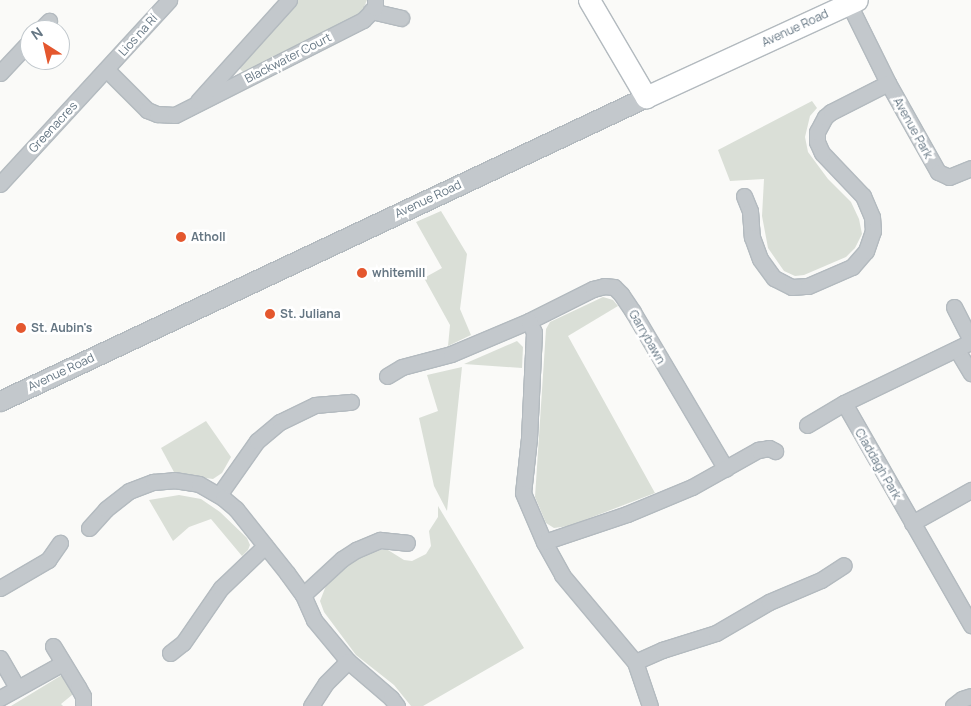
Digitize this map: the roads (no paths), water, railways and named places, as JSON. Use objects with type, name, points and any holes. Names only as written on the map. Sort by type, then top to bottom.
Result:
[{"type":"main road","points":[[589,0],[646,97]]},
{"type":"main road","name":"Avenue Road","points":[[646,97],[853,2]]},
{"type":"street","name":"Lios na Rí","points":[[107,70],[170,0]]},
{"type":"street","name":"Blackwater Court","points":[[192,108],[289,0]]},
{"type":"street","name":"Avenue Park","points":[[853,2],[888,84],[938,172],[949,177],[969,169]]},
{"type":"street","name":"Blackwater Court","points":[[107,70],[147,110],[157,114],[175,115],[362,20],[373,6]]},
{"type":"street","points":[[373,6],[401,18]]},
{"type":"street","points":[[0,73],[20,52]]},
{"type":"street","name":"Greenacres","points":[[0,184],[107,70]]},
{"type":"street","points":[[744,196],[750,211],[752,237],[760,259],[774,278],[792,287],[808,286],[852,267],[866,251],[873,231],[872,217],[863,196],[822,153],[817,142],[818,132],[825,117],[831,112],[888,84]]},
{"type":"street","name":"Avenue Road","points":[[0,401],[646,97]]},
{"type":"street","name":"Garrybawn","points":[[387,376],[402,367],[451,354],[529,320],[593,289],[604,286],[614,288],[621,294],[633,312],[726,469]]},
{"type":"street","points":[[807,425],[844,403],[957,350],[971,341],[954,307]]},
{"type":"street","points":[[529,320],[534,332],[529,438],[523,493],[544,542],[562,575],[635,662],[650,706]]},
{"type":"street","points":[[957,350],[971,373]]},
{"type":"street","points":[[219,495],[257,441],[280,422],[315,405],[351,402]]},
{"type":"street","name":"Claddagh Park","points":[[844,403],[971,625]]},
{"type":"street","points":[[544,542],[627,514],[692,488],[758,450],[769,448],[775,451]]},
{"type":"street","points":[[89,528],[106,509],[129,491],[153,482],[174,480],[199,484],[219,495],[236,509],[265,546],[303,595],[314,620],[348,661],[391,698],[397,706]]},
{"type":"street","points":[[912,523],[971,490]]},
{"type":"street","points":[[303,595],[342,559],[356,550],[380,540],[407,543]]},
{"type":"street","points":[[0,588],[48,560],[60,543]]},
{"type":"street","points":[[170,653],[183,643],[221,588],[265,546]]},
{"type":"street","points":[[635,662],[662,650],[716,633],[769,602],[821,580],[844,564]]},
{"type":"street","points":[[53,646],[83,696],[83,704]]},
{"type":"street","points":[[0,658],[17,688]]},
{"type":"street","points":[[311,706],[326,683],[348,661]]},
{"type":"street","points":[[0,698],[63,663]]},
{"type":"street","points":[[953,706],[962,699],[971,696]]},
{"type":"place","name":"Atholl","points":[[181,237]]},
{"type":"place","name":"whitemill","points":[[362,273]]},
{"type":"place","name":"St. Juliana","points":[[270,314]]},
{"type":"place","name":"St. Aubin's","points":[[21,328]]}]
